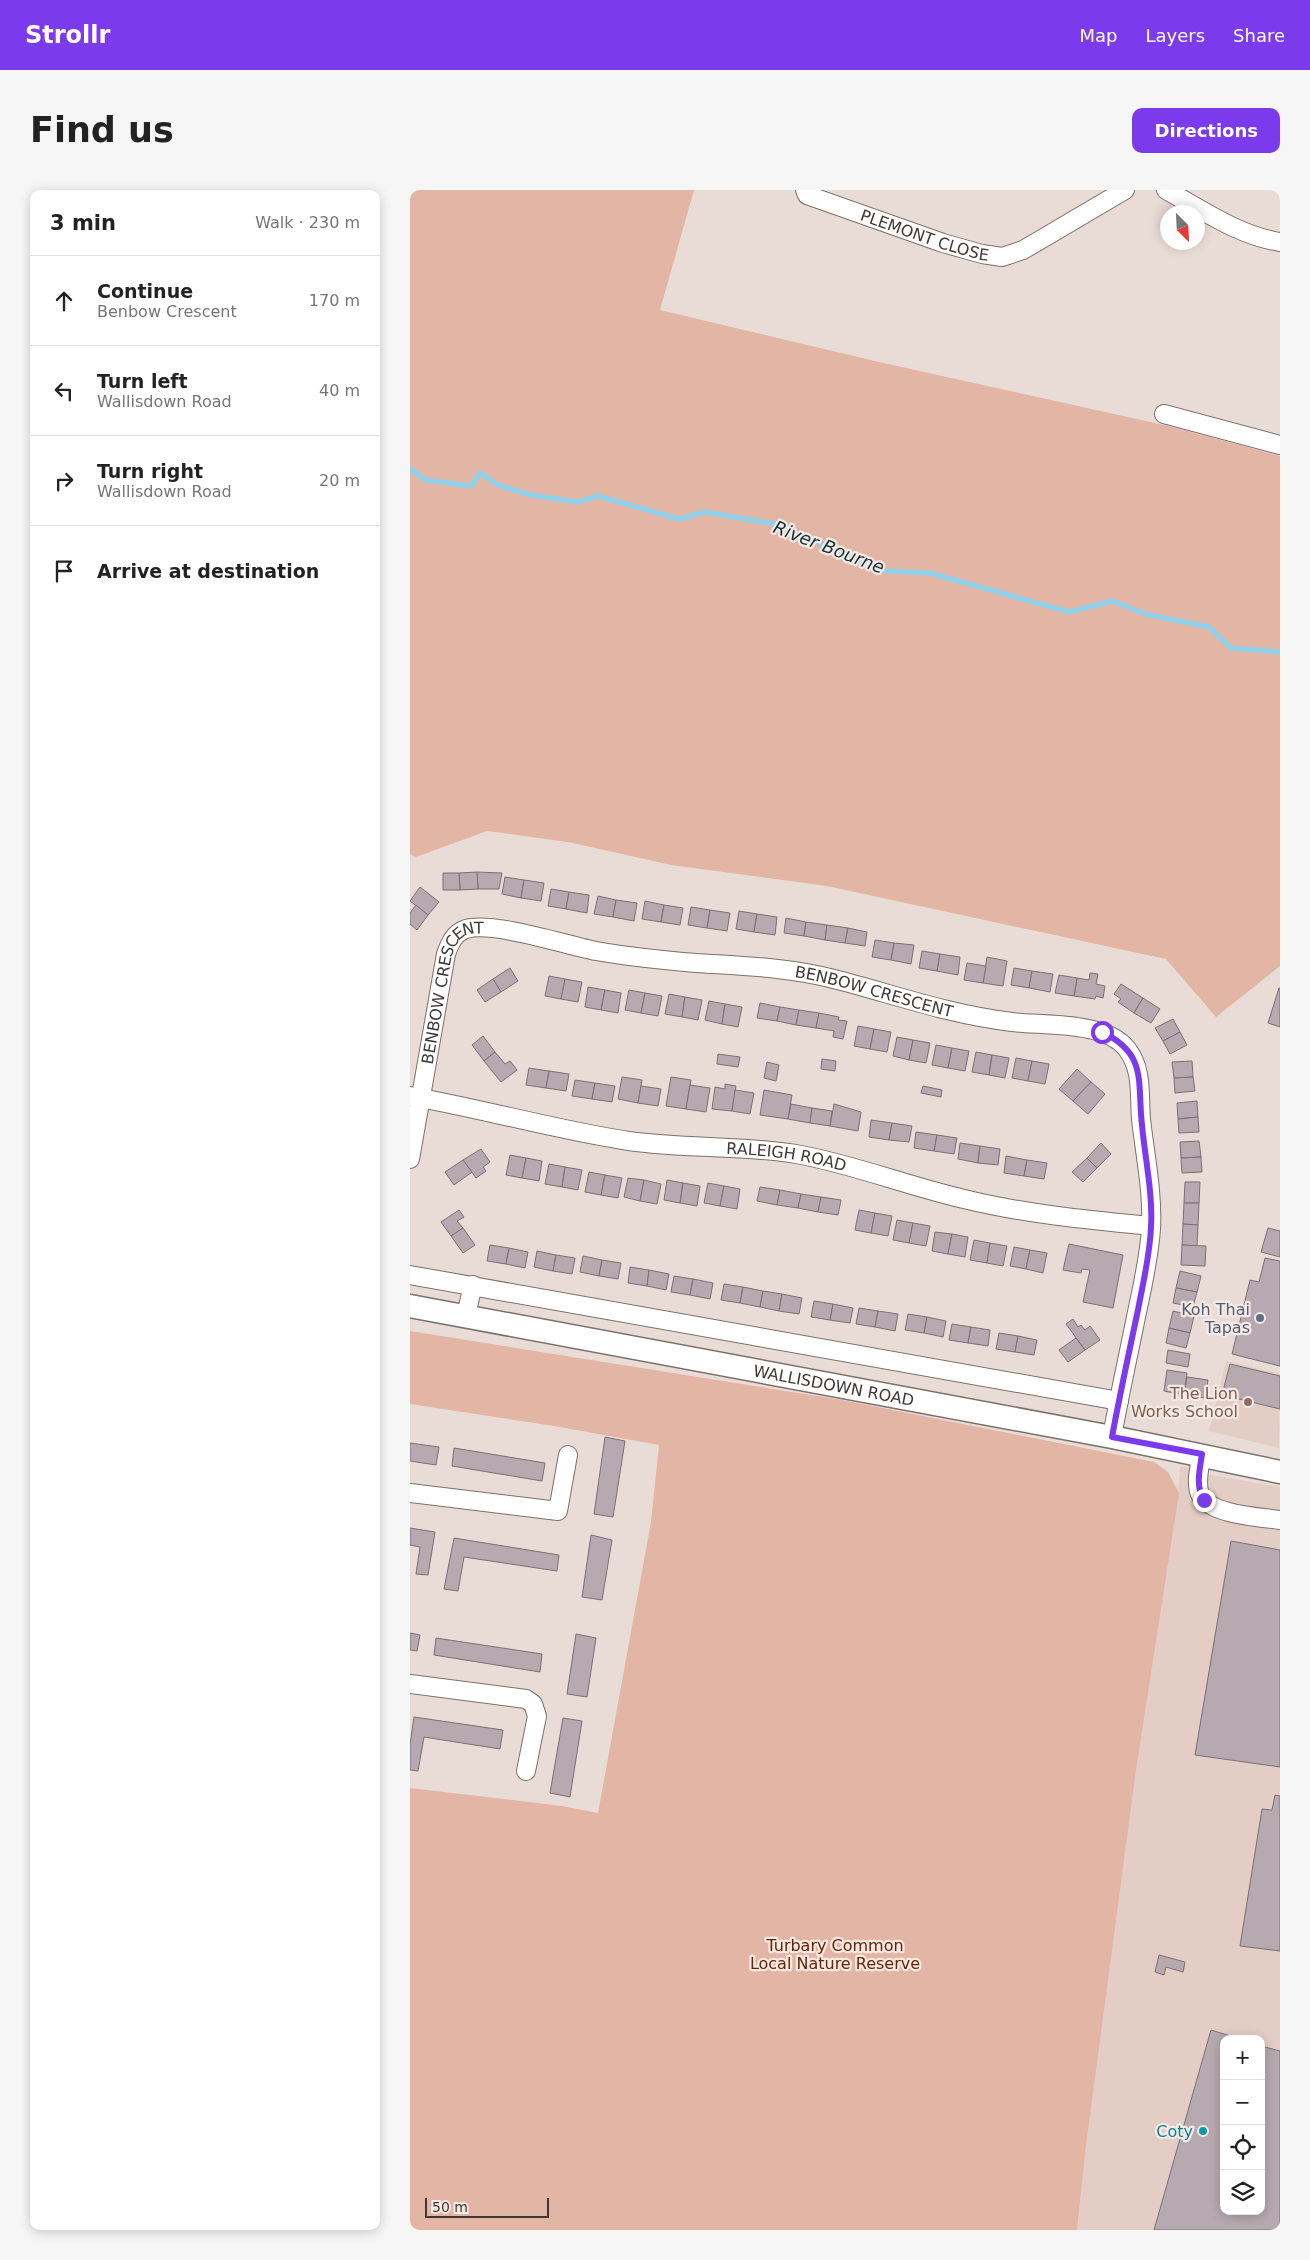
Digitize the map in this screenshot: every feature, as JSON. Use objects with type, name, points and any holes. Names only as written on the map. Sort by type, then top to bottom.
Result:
[{"type":"main road","name":"WALLISDOWN ROAD","points":[[410,1306],[1202,1454],[1280,1472]]},
{"type":"street","name":"PLEMONT CLOSE","points":[[804,190],[807,195],[943,243],[982,254],[1002,257],[1023,250],[1125,190]]},
{"type":"street","points":[[1166,190],[1231,225],[1264,240],[1280,242]]},
{"type":"street","points":[[1164,414],[1280,445]]},
{"type":"street","name":"BENBOW CRESCENT","points":[[410,1159],[415,1097],[446,954],[452,939],[463,930],[477,927],[492,928],[553,940],[594,951],[645,959],[788,970],[832,978],[969,1016],[1102,1032],[1117,1039],[1126,1047],[1135,1061],[1139,1078],[1140,1113],[1151,1226],[1148,1262],[1112,1437]]},
{"type":"street","name":"RALEIGH ROAD","points":[[415,1097],[630,1141],[685,1147],[741,1149],[793,1154],[837,1162],[934,1192],[990,1205],[1065,1217],[1151,1226]]},
{"type":"street","name":"WALLISDOWN ROAD","points":[[410,1275],[1119,1401]]},
{"type":"street","points":[[466,1315],[473,1285]]},
{"type":"street","points":[[1202,1454],[1199,1473],[1200,1493],[1204,1500],[1223,1511],[1280,1520]]},
{"type":"street","points":[[410,1493],[558,1511],[568,1455]]},
{"type":"street","points":[[410,1684],[526,1699],[533,1704],[537,1716],[526,1771]]},
{"type":"shaded area","name":"The Lion Works School","points":[[1226,1361],[1280,1374],[1279,1448],[1209,1431]]},
{"type":"shaded area","points":[[1180,1467],[1200,1468],[1199,1473],[1280,1487],[1280,2230],[1077,2230],[1086,2146],[1136,1770],[1178,1495]]},
{"type":"green space","points":[[410,190],[694,190],[660,310],[879,362],[1168,426],[1280,456],[1280,966],[1216,1017],[1166,959],[827,886],[671,865],[568,842],[487,831],[416,857],[410,854]]},
{"type":"green space","name":"Turbary Common Local Nature Reserve","points":[[410,1331],[842,1400],[1154,1462],[1168,1472],[1179,1493],[1136,1770],[1086,2146],[1077,2230],[410,2230],[410,1788],[562,1806],[598,1813],[651,1522],[659,1445],[554,1426],[410,1404]]},
{"type":"building","points":[[477,872],[502,873],[499,889],[478,889]]},
{"type":"building","points":[[477,872],[478,889],[460,890],[459,873]]},
{"type":"building","points":[[443,873],[459,873],[460,890],[443,890]]},
{"type":"building","points":[[505,877],[524,880],[521,898],[502,894]]},
{"type":"building","points":[[524,880],[544,883],[541,901],[521,898]]},
{"type":"building","points":[[420,887],[439,902],[428,915],[410,901]]},
{"type":"building","points":[[551,889],[569,892],[566,909],[548,906]]},
{"type":"building","points":[[569,892],[589,895],[587,913],[566,909]]},
{"type":"building","points":[[598,896],[616,900],[613,917],[594,914]]},
{"type":"building","points":[[616,900],[637,903],[634,921],[613,917]]},
{"type":"building","points":[[645,901],[664,905],[661,922],[642,919]]},
{"type":"building","points":[[416,905],[428,915],[417,930],[410,924],[410,913]]},
{"type":"building","points":[[664,905],[683,908],[680,925],[661,922]]},
{"type":"building","points":[[691,907],[710,910],[707,928],[688,925]]},
{"type":"building","points":[[710,910],[730,913],[727,931],[707,928]]},
{"type":"building","points":[[739,911],[757,914],[754,932],[736,929]]},
{"type":"building","points":[[757,914],[777,917],[775,935],[754,932]]},
{"type":"building","points":[[786,918],[806,922],[804,936],[784,933]]},
{"type":"building","points":[[806,922],[827,925],[825,940],[804,936]]},
{"type":"building","points":[[827,925],[848,928],[845,943],[825,940]]},
{"type":"building","points":[[848,928],[867,932],[865,946],[845,943]]},
{"type":"building","points":[[875,940],[894,943],[891,960],[872,957]]},
{"type":"building","points":[[894,943],[914,945],[911,964],[891,960]]},
{"type":"building","points":[[922,951],[940,954],[937,971],[919,968]]},
{"type":"building","points":[[940,954],[960,957],[958,975],[937,971]]},
{"type":"building","points":[[987,957],[1007,961],[1003,986],[983,983]]},
{"type":"building","points":[[967,963],[986,966],[983,983],[964,980]]},
{"type":"building","points":[[510,968],[518,981],[501,992],[493,979]]},
{"type":"building","points":[[1014,968],[1032,971],[1029,988],[1011,985]]},
{"type":"building","points":[[1032,971],[1053,974],[1050,992],[1029,988]]},
{"type":"building","points":[[1090,973],[1098,974],[1096,984],[1105,986],[1103,998],[1096,996],[1095,999],[1074,996],[1077,978],[1089,980]]},
{"type":"building","points":[[1059,975],[1077,978],[1074,996],[1055,993]]},
{"type":"building","points":[[549,976],[565,979],[561,999],[545,996]]},
{"type":"building","points":[[493,979],[501,992],[485,1002],[477,990]]},
{"type":"building","points":[[565,979],[582,982],[578,1002],[561,999]]},
{"type":"building","points":[[1121,984],[1143,998],[1134,1013],[1118,1002],[1121,999],[1114,994]]},
{"type":"building","points":[[588,987],[605,990],[601,1010],[585,1007]]},
{"type":"building","points":[[1280,988],[1280,1027],[1268,1023]]},
{"type":"building","points":[[605,990],[621,993],[618,1013],[601,1010]]},
{"type":"building","points":[[629,990],[645,993],[641,1013],[625,1010]]},
{"type":"building","points":[[645,993],[662,996],[658,1016],[641,1013]]},
{"type":"building","points":[[669,994],[685,997],[682,1017],[665,1014]]},
{"type":"building","points":[[685,997],[702,1000],[698,1020],[682,1017]]},
{"type":"building","points":[[1143,998],[1160,1009],[1151,1023],[1134,1013]]},
{"type":"building","points":[[709,1001],[725,1004],[722,1024],[705,1020]]},
{"type":"building","points":[[760,1003],[780,1007],[777,1021],[757,1018]]},
{"type":"building","points":[[725,1004],[742,1007],[738,1027],[722,1024]]},
{"type":"building","points":[[780,1007],[799,1010],[796,1025],[777,1021]]},
{"type":"building","points":[[799,1010],[819,1013],[816,1028],[796,1025]]},
{"type":"building","points":[[819,1013],[839,1017],[838,1020],[847,1021],[843,1039],[833,1037],[834,1031],[816,1028]]},
{"type":"building","points":[[1173,1019],[1180,1032],[1163,1041],[1155,1028]]},
{"type":"building","points":[[858,1026],[874,1029],[870,1049],[854,1046]]},
{"type":"building","points":[[874,1029],[891,1032],[887,1052],[870,1049]]},
{"type":"building","points":[[1180,1032],[1187,1045],[1170,1054],[1163,1041]]},
{"type":"building","points":[[483,1036],[495,1052],[484,1061],[472,1045]]},
{"type":"building","points":[[897,1037],[913,1040],[909,1060],[893,1056]]},
{"type":"building","points":[[913,1040],[930,1043],[926,1063],[909,1060]]},
{"type":"building","points":[[936,1045],[952,1048],[948,1068],[932,1065]]},
{"type":"building","points":[[952,1048],[969,1051],[965,1071],[948,1068]]},
{"type":"building","points":[[495,1052],[505,1064],[510,1061],[517,1070],[501,1082],[484,1061]]},
{"type":"building","points":[[976,1052],[992,1055],[989,1075],[972,1072]]},
{"type":"building","points":[[718,1054],[740,1057],[738,1067],[717,1064]]},
{"type":"building","points":[[992,1055],[1009,1058],[1005,1078],[989,1075]]},
{"type":"building","points":[[1016,1058],[1032,1061],[1028,1081],[1012,1078]]},
{"type":"building","points":[[822,1059],[836,1061],[835,1071],[821,1069]]},
{"type":"building","points":[[1032,1061],[1049,1064],[1045,1084],[1028,1081]]},
{"type":"building","points":[[1192,1061],[1193,1077],[1174,1078],[1172,1062]]},
{"type":"building","points":[[767,1062],[779,1065],[776,1081],[764,1078]]},
{"type":"building","points":[[529,1068],[549,1071],[546,1088],[526,1085]]},
{"type":"building","points":[[1077,1069],[1091,1082],[1073,1101],[1059,1089]]},
{"type":"building","points":[[549,1071],[569,1074],[566,1091],[546,1088]]},
{"type":"building","points":[[622,1077],[642,1080],[638,1103],[618,1099]]},
{"type":"building","points":[[671,1077],[691,1080],[686,1109],[666,1106]]},
{"type":"building","points":[[1193,1077],[1195,1091],[1175,1093],[1174,1078]]},
{"type":"building","points":[[575,1080],[595,1083],[592,1099],[572,1096]]},
{"type":"building","points":[[1091,1082],[1105,1094],[1088,1114],[1073,1101]]},
{"type":"building","points":[[595,1083],[615,1086],[612,1102],[592,1099]]},
{"type":"building","points":[[725,1084],[736,1086],[732,1111],[712,1109],[715,1087],[725,1089]]},
{"type":"building","points":[[690,1085],[710,1088],[706,1112],[686,1109]]},
{"type":"building","points":[[641,1086],[661,1089],[658,1106],[638,1103]]},
{"type":"building","points":[[923,1086],[942,1090],[941,1097],[921,1093]]},
{"type":"building","points":[[735,1090],[754,1093],[750,1114],[732,1111]]},
{"type":"building","points":[[764,1090],[792,1095],[788,1119],[760,1115]]},
{"type":"building","points":[[1197,1101],[1198,1117],[1178,1119],[1177,1103]]},
{"type":"building","points":[[791,1104],[812,1108],[810,1123],[788,1119]]},
{"type":"building","points":[[834,1104],[861,1112],[858,1131],[830,1126]]},
{"type":"building","points":[[812,1108],[832,1111],[830,1126],[810,1123]]},
{"type":"building","points":[[1198,1117],[1199,1132],[1179,1133],[1178,1119]]},
{"type":"building","points":[[871,1120],[892,1123],[889,1140],[869,1137]]},
{"type":"building","points":[[892,1123],[912,1126],[909,1142],[889,1140]]},
{"type":"building","points":[[916,1132],[937,1135],[934,1151],[914,1148]]},
{"type":"building","points":[[937,1135],[957,1138],[954,1154],[934,1151]]},
{"type":"building","points":[[1199,1141],[1201,1157],[1181,1158],[1180,1142]]},
{"type":"building","points":[[960,1143],[980,1146],[978,1163],[958,1159]]},
{"type":"building","points":[[1101,1143],[1111,1154],[1097,1168],[1087,1158]]},
{"type":"building","points":[[980,1146],[1000,1149],[998,1165],[978,1163]]},
{"type":"building","points":[[481,1149],[490,1162],[483,1167],[486,1171],[476,1178],[463,1160]]},
{"type":"building","points":[[510,1155],[526,1158],[522,1178],[506,1175]]},
{"type":"building","points":[[1006,1156],[1027,1160],[1024,1176],[1004,1173]]},
{"type":"building","points":[[1201,1157],[1202,1172],[1182,1173],[1181,1158]]},
{"type":"building","points":[[526,1158],[542,1161],[539,1181],[522,1178]]},
{"type":"building","points":[[1087,1158],[1097,1168],[1083,1182],[1072,1172]]},
{"type":"building","points":[[463,1160],[472,1172],[454,1185],[445,1172]]},
{"type":"building","points":[[1027,1160],[1047,1163],[1044,1179],[1024,1176]]},
{"type":"building","points":[[549,1164],[565,1167],[562,1187],[545,1184]]},
{"type":"building","points":[[565,1167],[582,1170],[578,1190],[562,1187]]},
{"type":"building","points":[[589,1172],[605,1175],[601,1195],[585,1192]]},
{"type":"building","points":[[605,1175],[622,1178],[618,1198],[601,1195]]},
{"type":"building","points":[[628,1178],[644,1180],[640,1201],[624,1197]]},
{"type":"building","points":[[644,1180],[661,1184],[657,1204],[640,1201]]},
{"type":"building","points":[[667,1180],[683,1183],[680,1203],[664,1200]]},
{"type":"building","points":[[1185,1182],[1200,1182],[1199,1203],[1184,1203]]},
{"type":"building","points":[[683,1183],[700,1186],[697,1206],[680,1203]]},
{"type":"building","points":[[708,1183],[724,1186],[720,1206],[704,1203]]},
{"type":"building","points":[[724,1186],[740,1189],[737,1209],[720,1206]]},
{"type":"building","points":[[760,1187],[780,1190],[777,1205],[757,1201]]},
{"type":"building","points":[[780,1190],[801,1194],[798,1208],[777,1205]]},
{"type":"building","points":[[801,1194],[821,1197],[818,1212],[798,1208]]},
{"type":"building","points":[[821,1197],[841,1200],[838,1215],[818,1212]]},
{"type":"building","points":[[1184,1203],[1199,1203],[1198,1225],[1183,1224]]},
{"type":"building","points":[[459,1210],[464,1217],[457,1221],[463,1228],[451,1236],[441,1222]]},
{"type":"building","points":[[859,1210],[875,1213],[871,1233],[855,1230]]},
{"type":"building","points":[[875,1213],[892,1216],[888,1236],[871,1233]]},
{"type":"building","points":[[897,1220],[913,1223],[909,1243],[893,1240]]},
{"type":"building","points":[[913,1223],[930,1226],[926,1246],[909,1243]]},
{"type":"building","points":[[1183,1224],[1198,1225],[1197,1246],[1182,1245]]},
{"type":"building","points":[[463,1228],[475,1245],[463,1253],[451,1236]]},
{"type":"building","points":[[1268,1228],[1280,1231],[1280,1257],[1261,1252]]},
{"type":"building","points":[[935,1232],[952,1234],[948,1254],[932,1251]]},
{"type":"building","points":[[952,1234],[968,1237],[965,1257],[948,1254]]},
{"type":"building","points":[[974,1240],[990,1243],[987,1263],[970,1260]]},
{"type":"building","points":[[990,1243],[1007,1246],[1003,1266],[987,1263]]},
{"type":"building","points":[[1069,1244],[1123,1255],[1113,1308],[1083,1302],[1090,1270],[1082,1269],[1081,1273],[1063,1270]]},
{"type":"building","points":[[490,1245],[509,1248],[506,1264],[487,1261]]},
{"type":"building","points":[[1182,1245],[1206,1246],[1205,1266],[1181,1265]]},
{"type":"building","points":[[1014,1247],[1030,1250],[1026,1269],[1010,1266]]},
{"type":"building","points":[[509,1248],[528,1252],[525,1268],[506,1264]]},
{"type":"building","points":[[1030,1250],[1047,1253],[1043,1273],[1026,1269]]},
{"type":"building","points":[[537,1251],[556,1255],[553,1271],[534,1267]]},
{"type":"building","points":[[556,1255],[575,1258],[572,1274],[553,1271]]},
{"type":"building","points":[[583,1256],[602,1260],[599,1276],[580,1272]]},
{"type":"building","name":"Koh Thai Tapas","points":[[1265,1258],[1280,1261],[1280,1366],[1232,1354],[1250,1280],[1259,1282]]},
{"type":"building","points":[[602,1260],[621,1263],[618,1279],[599,1276]]},
{"type":"building","points":[[630,1267],[649,1270],[647,1286],[628,1283]]},
{"type":"building","points":[[649,1270],[669,1274],[666,1290],[647,1286]]},
{"type":"building","points":[[1180,1271],[1201,1276],[1197,1292],[1176,1288]]},
{"type":"building","points":[[674,1276],[693,1279],[690,1295],[671,1292]]},
{"type":"building","points":[[693,1279],[713,1283],[710,1299],[690,1295]]},
{"type":"building","points":[[724,1284],[743,1287],[740,1303],[721,1300]]},
{"type":"building","points":[[743,1287],[763,1291],[760,1307],[740,1303]]},
{"type":"building","points":[[1176,1288],[1197,1292],[1193,1307],[1173,1303]]},
{"type":"building","points":[[763,1291],[782,1294],[779,1311],[760,1307]]},
{"type":"building","points":[[782,1294],[802,1298],[799,1314],[779,1311]]},
{"type":"building","points":[[814,1301],[833,1304],[830,1320],[811,1317]]},
{"type":"building","points":[[833,1304],[853,1308],[850,1323],[830,1320]]},
{"type":"building","points":[[859,1308],[878,1311],[875,1327],[856,1324]]},
{"type":"building","points":[[878,1311],[898,1314],[895,1331],[875,1327]]},
{"type":"building","points":[[1173,1311],[1194,1316],[1190,1333],[1169,1328]]},
{"type":"building","points":[[908,1314],[927,1317],[924,1333],[905,1330]]},
{"type":"building","points":[[927,1317],[946,1321],[943,1337],[924,1333]]},
{"type":"building","points":[[1073,1319],[1078,1327],[1081,1325],[1085,1330],[1090,1326],[1100,1340],[1085,1350],[1066,1324]]},
{"type":"building","points":[[952,1324],[971,1327],[968,1343],[949,1340]]},
{"type":"building","points":[[971,1327],[990,1330],[988,1346],[968,1343]]},
{"type":"building","points":[[1169,1328],[1190,1333],[1186,1348],[1166,1343]]},
{"type":"building","points":[[999,1333],[1018,1336],[1015,1352],[996,1349]]},
{"type":"building","points":[[1018,1336],[1037,1340],[1034,1355],[1015,1352]]},
{"type":"building","points":[[1076,1338],[1085,1350],[1068,1362],[1059,1350]]},
{"type":"building","points":[[1168,1350],[1190,1354],[1188,1367],[1166,1363]]},
{"type":"building","points":[[1230,1364],[1280,1376],[1280,1409],[1222,1395]]},
{"type":"building","points":[[1167,1370],[1187,1373],[1184,1395],[1164,1391]]},
{"type":"building","points":[[1187,1377],[1208,1380],[1205,1398],[1184,1395]]},
{"type":"building","points":[[605,1437],[625,1441],[613,1517],[594,1514]]},
{"type":"building","points":[[410,1443],[439,1447],[436,1465],[410,1461]]},
{"type":"building","points":[[454,1448],[545,1463],[542,1481],[452,1466]]},
{"type":"building","points":[[410,1528],[435,1532],[428,1575],[416,1574],[420,1547],[410,1545]]},
{"type":"building","points":[[591,1535],[612,1540],[602,1600],[582,1597]]},
{"type":"building","points":[[454,1538],[559,1555],[557,1571],[464,1557],[458,1591],[444,1589]]},
{"type":"building","points":[[1231,1541],[1280,1550],[1280,1767],[1195,1755]]},
{"type":"building","points":[[410,1633],[420,1635],[417,1651],[410,1650]]},
{"type":"building","points":[[576,1634],[596,1638],[587,1697],[567,1694]]},
{"type":"building","points":[[436,1638],[542,1654],[540,1672],[434,1655]]},
{"type":"building","points":[[414,1717],[503,1730],[500,1749],[424,1737],[418,1771],[410,1770],[410,1745]]},
{"type":"building","points":[[563,1718],[582,1721],[570,1797],[550,1793]]},
{"type":"building","points":[[1275,1795],[1280,1796],[1280,1951],[1240,1946],[1262,1809],[1272,1810]]},
{"type":"building","points":[[1159,1955],[1185,1962],[1183,1972],[1166,1967],[1164,1975],[1155,1972]]},
{"type":"building","name":"Coty","points":[[1211,2030],[1227,2035],[1220,2035],[1220,2215],[1265,2215],[1265,2047],[1280,2051],[1280,2230],[1154,2230]]},
{"type":"waterway","name":"River Bourne","points":[[410,468],[425,480],[471,486],[480,473],[498,485],[531,495],[578,502],[598,496],[679,519],[705,512],[775,524],[885,571],[930,573],[1069,612],[1113,601],[1145,614],[1209,627],[1231,648],[1280,652]]},
{"type":"place","name":"Koh Thai Tapas","points":[[1260,1318]]},
{"type":"place","name":"The Lion Works School","points":[[1248,1402]]},
{"type":"place","name":"Coty","points":[[1203,2131]]},
{"type":"route","points":[[1102,1032],[1117,1039],[1126,1047],[1135,1061],[1139,1078],[1140,1113],[1150,1199],[1151,1226],[1148,1262],[1112,1437],[1202,1454],[1199,1473],[1200,1493],[1204,1500]]}]
